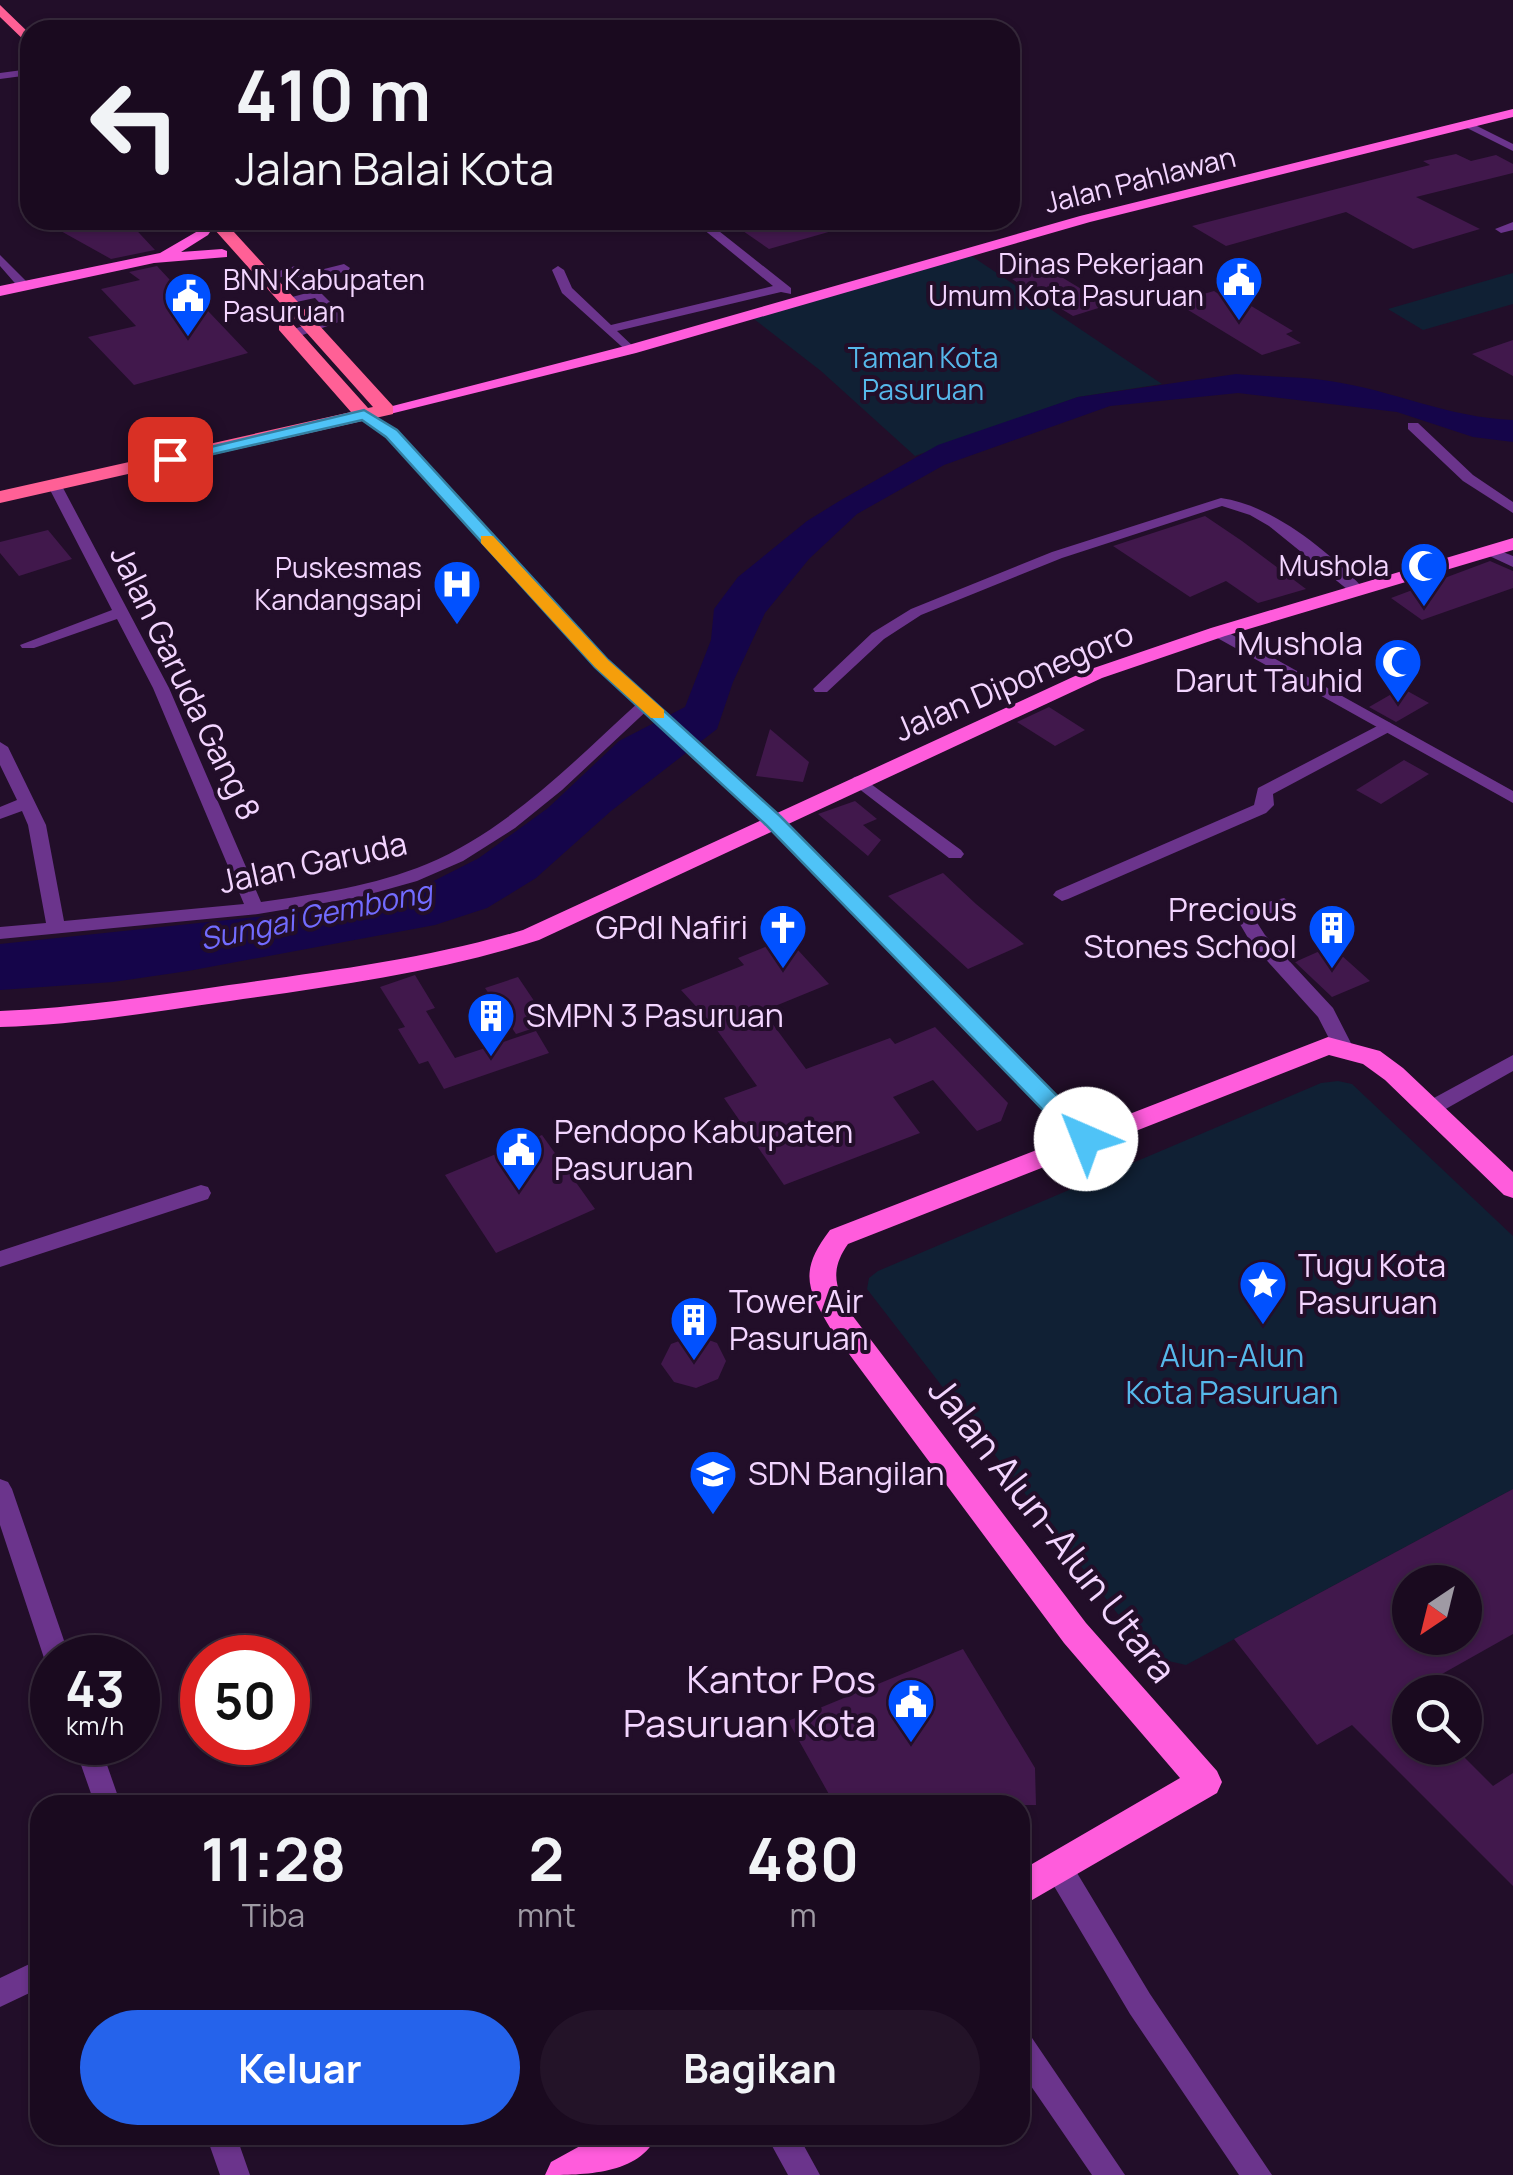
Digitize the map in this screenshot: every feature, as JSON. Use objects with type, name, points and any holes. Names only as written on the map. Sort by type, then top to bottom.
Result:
[{"type":"highway","points":[[12,0],[31,20]]},
{"type":"highway","points":[[0,9],[20,31]]},
{"type":"highway","points":[[13,24],[20,24]]},
{"type":"highway","points":[[207,230],[222,254],[364,414]]},
{"type":"highway","points":[[211,230],[247,256],[386,410]]},
{"type":"highway","points":[[222,254],[247,256]]},
{"type":"highway","points":[[0,497],[386,410]]},
{"type":"main road","name":"Jalan Pahlawan","points":[[386,410],[630,350],[1085,218],[1513,113]]},
{"type":"main road","points":[[154,258],[188,244],[198,230]]},
{"type":"main road","points":[[0,291],[154,258],[222,254]]},
{"type":"main road","points":[[386,410],[391,434]]},
{"type":"main road","points":[[364,414],[391,434],[589,650],[773,821],[1086,1139],[1328,1046],[1371,1057],[1394,1074],[1513,1188]]},
{"type":"main road","name":"Jalan Diponegoro","points":[[0,1020],[355,976],[503,945],[531,936],[1095,674],[1218,632],[1513,544]]},
{"type":"main road","name":"Jalan Alun-Alun Utara","points":[[1058,1867],[1205,1782],[1075,1633],[842,1323],[821,1288],[820,1270],[826,1252],[839,1237],[1086,1139]]},
{"type":"main road","points":[[1030,1884],[1058,1867]]},
{"type":"main road","points":[[564,2175],[620,2145]]},
{"type":"street","points":[[1467,124],[1513,148]]},
{"type":"street","points":[[710,230],[802,300]]},
{"type":"street","points":[[0,259],[24,286]]},
{"type":"street","points":[[306,277],[344,268]]},
{"type":"street","points":[[266,277],[295,270],[306,277],[341,319],[292,334]]},
{"type":"street","points":[[558,270],[566,290],[630,350]]},
{"type":"street","points":[[608,329],[782,288]]},
{"type":"street","points":[[287,300],[318,294]]},
{"type":"street","points":[[1413,426],[1468,478],[1513,509]]},
{"type":"street","name":"Jalan Garuda Gang 8","points":[[54,486],[161,688],[255,908]]},
{"type":"street","points":[[821,689],[878,636],[916,612],[1056,556],[1221,502],[1250,508],[1358,591]]},
{"type":"street","points":[[1488,550],[1513,562]]},
{"type":"street","points":[[28,645],[122,612]]},
{"type":"street","points":[[1218,632],[1513,798]]},
{"type":"street","name":"Jalan Garuda","points":[[0,933],[201,917],[297,904],[390,883],[454,858],[515,822],[651,708]]},
{"type":"street","points":[[1062,894],[1260,809],[1265,806],[1264,792],[1385,727]]},
{"type":"street","points":[[0,747],[27,802],[46,860],[56,929]]},
{"type":"street","points":[[860,781],[955,854]]},
{"type":"street","points":[[0,814],[27,802]]},
{"type":"street","points":[[1284,904],[1261,909],[1246,919],[1258,939],[1326,1012],[1343,1048]]},
{"type":"street","points":[[1428,1110],[1513,1062]]},
{"type":"street","points":[[0,1260],[201,1193]]},
{"type":"street","points":[[0,1489],[50,1635]]},
{"type":"street","points":[[94,1765],[105,1795]]},
{"type":"street","points":[[1058,1867],[1140,2004],[1256,2175]]},
{"type":"street","points":[[0,1994],[30,1978]]},
{"type":"street","points":[[1030,2059],[1110,2175]]},
{"type":"street","points":[[224,2145],[235,2175]]},
{"type":"street","points":[[787,2145],[805,2175]]},
{"type":"green space","name":"Taman Kota Pasuruan","points":[[970,255],[1162,384],[1078,397],[915,456],[821,371],[750,316]]},
{"type":"green space","points":[[1513,273],[1513,304],[1423,330],[1388,309]]},
{"type":"green space","name":"Alun-Alun Kota Pasuruan","points":[[1321,1083],[1352,1084],[1513,1236],[1513,1489],[1186,1665],[1151,1657],[867,1289],[869,1278]]},
{"type":"water","name":"Sungai Gembong","points":[[1236,374],[1330,381],[1467,414],[1513,420],[1513,442],[1473,437],[1397,412],[1238,393],[1110,406],[944,465],[857,514],[809,559],[765,613],[733,682],[717,729],[611,811],[536,878],[487,908],[435,925],[188,971],[113,982],[0,990],[0,944],[333,909],[410,893],[479,858],[548,808],[619,741],[685,707],[711,640],[714,609],[738,577],[807,521],[938,445],[1078,397]]},
{"type":"building","points":[[1456,154],[1471,161],[1496,155],[1513,164],[1513,173],[1416,197],[1480,229],[1413,249],[1346,212],[1226,246],[1192,226],[1430,165],[1423,161]]},
{"type":"building","points":[[59,230],[136,230],[155,250],[111,259]]},
{"type":"building","points":[[741,230],[836,230],[769,249]]},
{"type":"building","points":[[1059,265],[1063,278],[1108,305],[1073,316],[1012,279]]},
{"type":"building","points":[[157,266],[182,293],[189,291],[248,353],[134,385],[88,337],[136,326],[101,289],[140,280],[129,272]]},
{"type":"building","name":"Dinas Pekerjaan Umum Kota Pasuruan","points":[[1214,291],[1225,298],[1233,295],[1293,331],[1286,334],[1301,343],[1262,355],[1175,302]]},
{"type":"building","points":[[1513,340],[1513,376],[1472,354]]},
{"type":"building","points":[[1205,516],[1306,589],[1258,603],[1226,581],[1190,597],[1113,546]]},
{"type":"building","points":[[48,530],[72,559],[19,576],[0,553],[0,542]]},
{"type":"building","points":[[1490,561],[1513,571],[1513,588],[1422,620],[1391,598]]},
{"type":"building","name":"Mushola Darut Tauhid","points":[[1402,688],[1429,703],[1396,722],[1369,707]]},
{"type":"building","points":[[1049,707],[1085,730],[1055,746],[1017,722]]},
{"type":"building","points":[[770,729],[809,762],[803,782],[756,776]]},
{"type":"building","points":[[1404,760],[1429,774],[1381,804],[1356,790]]},
{"type":"building","points":[[855,801],[877,819],[863,825],[881,840],[868,856],[818,814]]},
{"type":"building","points":[[943,873],[1024,944],[968,969],[888,896]]},
{"type":"building","points":[[787,938],[829,984],[763,1011],[806,1069],[890,1038],[895,1044],[935,1027],[1008,1103],[1001,1121],[977,1131],[933,1080],[893,1097],[920,1133],[784,1185],[724,1098],[757,1086],[714,1026],[681,990],[744,965],[738,958]]},
{"type":"building","name":"Precious Stones School","points":[[1331,946],[1370,981],[1332,997],[1295,962]]},
{"type":"building","points":[[415,975],[435,1008],[426,1011],[455,1058],[536,1031],[549,1053],[444,1089],[428,1061],[419,1064],[398,1029],[405,1027],[380,987]]},
{"type":"building","name":"SMPN 3 Pasuruan","points":[[518,977],[549,1023],[516,1034],[485,988]]},
{"type":"building","name":"Pendopo Kabupaten Pasuruan","points":[[542,1135],[595,1209],[496,1253],[445,1175]]},
{"type":"building","name":"Tower Air Pasuruan","points":[[695,1335],[717,1343],[726,1361],[718,1379],[696,1388],[674,1382],[661,1364],[671,1344]]},
{"type":"building","points":[[1513,1489],[1513,1634],[1482,1651],[1482,1565],[1392,1565],[1392,1655],[1476,1655],[1440,1675],[1392,1675],[1392,1765],[1352,1725],[1317,1745],[1234,1639]]},
{"type":"building","name":"Kantor Pos Pasuruan Kota","points":[[963,1649],[1035,1768],[1036,1805],[1030,1805],[1030,1795],[829,1795],[788,1721]]},
{"type":"building","points":[[1392,1765],[1472,1765],[1493,1786],[1513,1773],[1513,1886]]},
{"type":"slow traffic","points":[[487,540],[602,664],[658,714]]},
{"type":"place","name":"Dinas Pekerjaan Umum Kota Pasuruan","points":[[1239,322]]},
{"type":"place","name":"BNN Kabupaten Pasuruan","points":[[188,338]]},
{"type":"place","name":"Mushola","points":[[1424,608]]},
{"type":"place","name":"Puskesmas Kandangsapi","points":[[457,626]]},
{"type":"place","name":"Mushola Darut Tauhid","points":[[1398,704]]},
{"type":"place","name":"GPdI Nafiri","points":[[783,970]]},
{"type":"place","name":"Precious Stones School","points":[[1332,970]]},
{"type":"place","name":"SMPN 3 Pasuruan","points":[[491,1058]]},
{"type":"place","name":"Pendopo Kabupaten Pasuruan","points":[[519,1192]]},
{"type":"place","name":"Tugu Kota Pasuruan","points":[[1263,1326]]},
{"type":"place","name":"Tower Air Pasuruan","points":[[694,1362]]},
{"type":"place","name":"SDN Bangilan","points":[[713,1516]]},
{"type":"place","name":"Kantor Pos Pasuruan Kota","points":[[911,1744]]},
{"type":"route","points":[[170,459],[364,414],[391,434],[602,664],[773,821],[1086,1139]]}]
